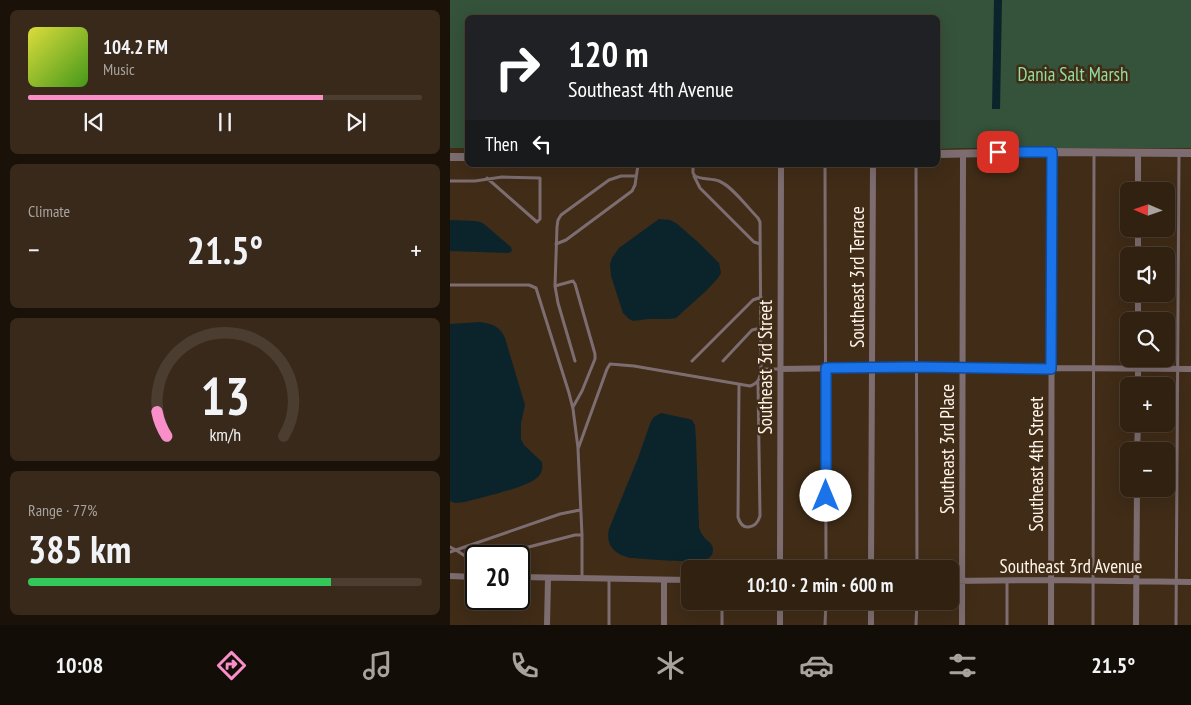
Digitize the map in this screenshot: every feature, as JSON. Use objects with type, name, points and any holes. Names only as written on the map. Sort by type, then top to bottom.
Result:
[{"type":"street","points":[[940,154],[963,152],[1191,153]]},
{"type":"street","name":"Southeast 3rd Place","points":[[962,625],[963,152]]},
{"type":"street","name":"Southeast 4th Street","points":[[1051,625],[1052,152]]},
{"type":"street","points":[[1138,153],[1138,182]]},
{"type":"street","points":[[450,157],[465,157]]},
{"type":"street","name":"Southeast 3rd Street","points":[[780,560],[781,167]]},
{"type":"street","name":"Southeast 3rd Terrace","points":[[871,560],[873,167]]},
{"type":"street","points":[[780,369],[917,367],[1191,369]]},
{"type":"street","points":[[1138,368],[1138,377]]},
{"type":"street","points":[[1136,625],[1137,497]]},
{"type":"street","points":[[450,576],[465,576]]},
{"type":"street","points":[[530,577],[681,580]]},
{"type":"street","points":[[547,625],[548,578]]},
{"type":"street","points":[[664,580],[664,625]]},
{"type":"street","name":"Southeast 3rd Avenue","points":[[959,581],[1191,582]]},
{"type":"street","points":[[780,610],[780,625]]},
{"type":"street","points":[[871,610],[871,625]]},
{"type":"lane","points":[[1093,625],[1094,152]]},
{"type":"lane","points":[[1176,625],[1179,153]]},
{"type":"lane","points":[[556,244],[566,240],[632,190],[635,185],[638,167]]},
{"type":"lane","points":[[693,167],[693,173],[700,188],[754,242],[760,244]]},
{"type":"lane","points":[[825,167],[826,560]]},
{"type":"lane","points":[[916,167],[917,560]]},
{"type":"lane","points":[[693,173],[698,178],[716,180],[727,185],[760,222],[761,369],[758,382],[760,516],[759,521],[750,527],[741,524],[738,517],[739,385]]},
{"type":"lane","points":[[575,361],[554,286],[558,220],[561,215],[609,180],[621,176],[636,176]]},
{"type":"lane","points":[[450,181],[476,181],[487,178],[502,177],[540,178],[540,219],[537,222],[487,178]]},
{"type":"lane","points":[[554,286],[570,282],[575,284],[595,354],[582,391],[572,407]]},
{"type":"lane","points":[[450,285],[529,285],[536,288],[572,407],[578,449],[582,578]]},
{"type":"lane","points":[[692,361],[753,300],[761,296]]},
{"type":"lane","points":[[723,360],[752,330],[761,328]]},
{"type":"lane","points":[[578,449],[610,364],[634,366],[739,385],[750,386],[758,382]]},
{"type":"lane","points":[[761,369],[780,369]]},
{"type":"lane","points":[[450,552],[560,514],[580,510]]},
{"type":"lane","points":[[530,546],[575,534],[582,535]]},
{"type":"lane","points":[[450,548],[465,556]]},
{"type":"lane","points":[[609,579],[609,625]]},
{"type":"lane","points":[[1007,581],[1007,625]]},
{"type":"lane","points":[[722,610],[722,625]]},
{"type":"lane","points":[[825,625],[826,610]]},
{"type":"lane","points":[[916,610],[916,625]]},
{"type":"green space","name":"Dania Salt Marsh","points":[[450,0],[1191,0],[1191,148],[940,149],[940,15],[465,15],[465,148],[450,148]]},
{"type":"water","points":[[994,0],[1002,0],[1000,109],[992,109]]},
{"type":"water","points":[[659,219],[670,220],[676,223],[699,243],[719,263],[721,273],[707,290],[676,318],[633,321],[623,313],[611,276],[610,264],[619,248]]},
{"type":"water","points":[[450,220],[475,221],[484,224],[511,247],[512,251],[509,253],[450,251]]},
{"type":"water","points":[[480,322],[495,326],[505,338],[525,405],[521,423],[521,439],[524,445],[542,462],[542,468],[538,477],[524,485],[493,495],[455,503],[450,501],[450,324]]},
{"type":"water","points":[[661,413],[692,420],[695,425],[699,527],[703,536],[713,548],[712,555],[707,559],[681,561],[631,558],[616,552],[610,545],[609,529],[654,417]]},
{"type":"route","points":[[826,496],[826,368],[1051,369],[1052,152],[998,152]]}]
